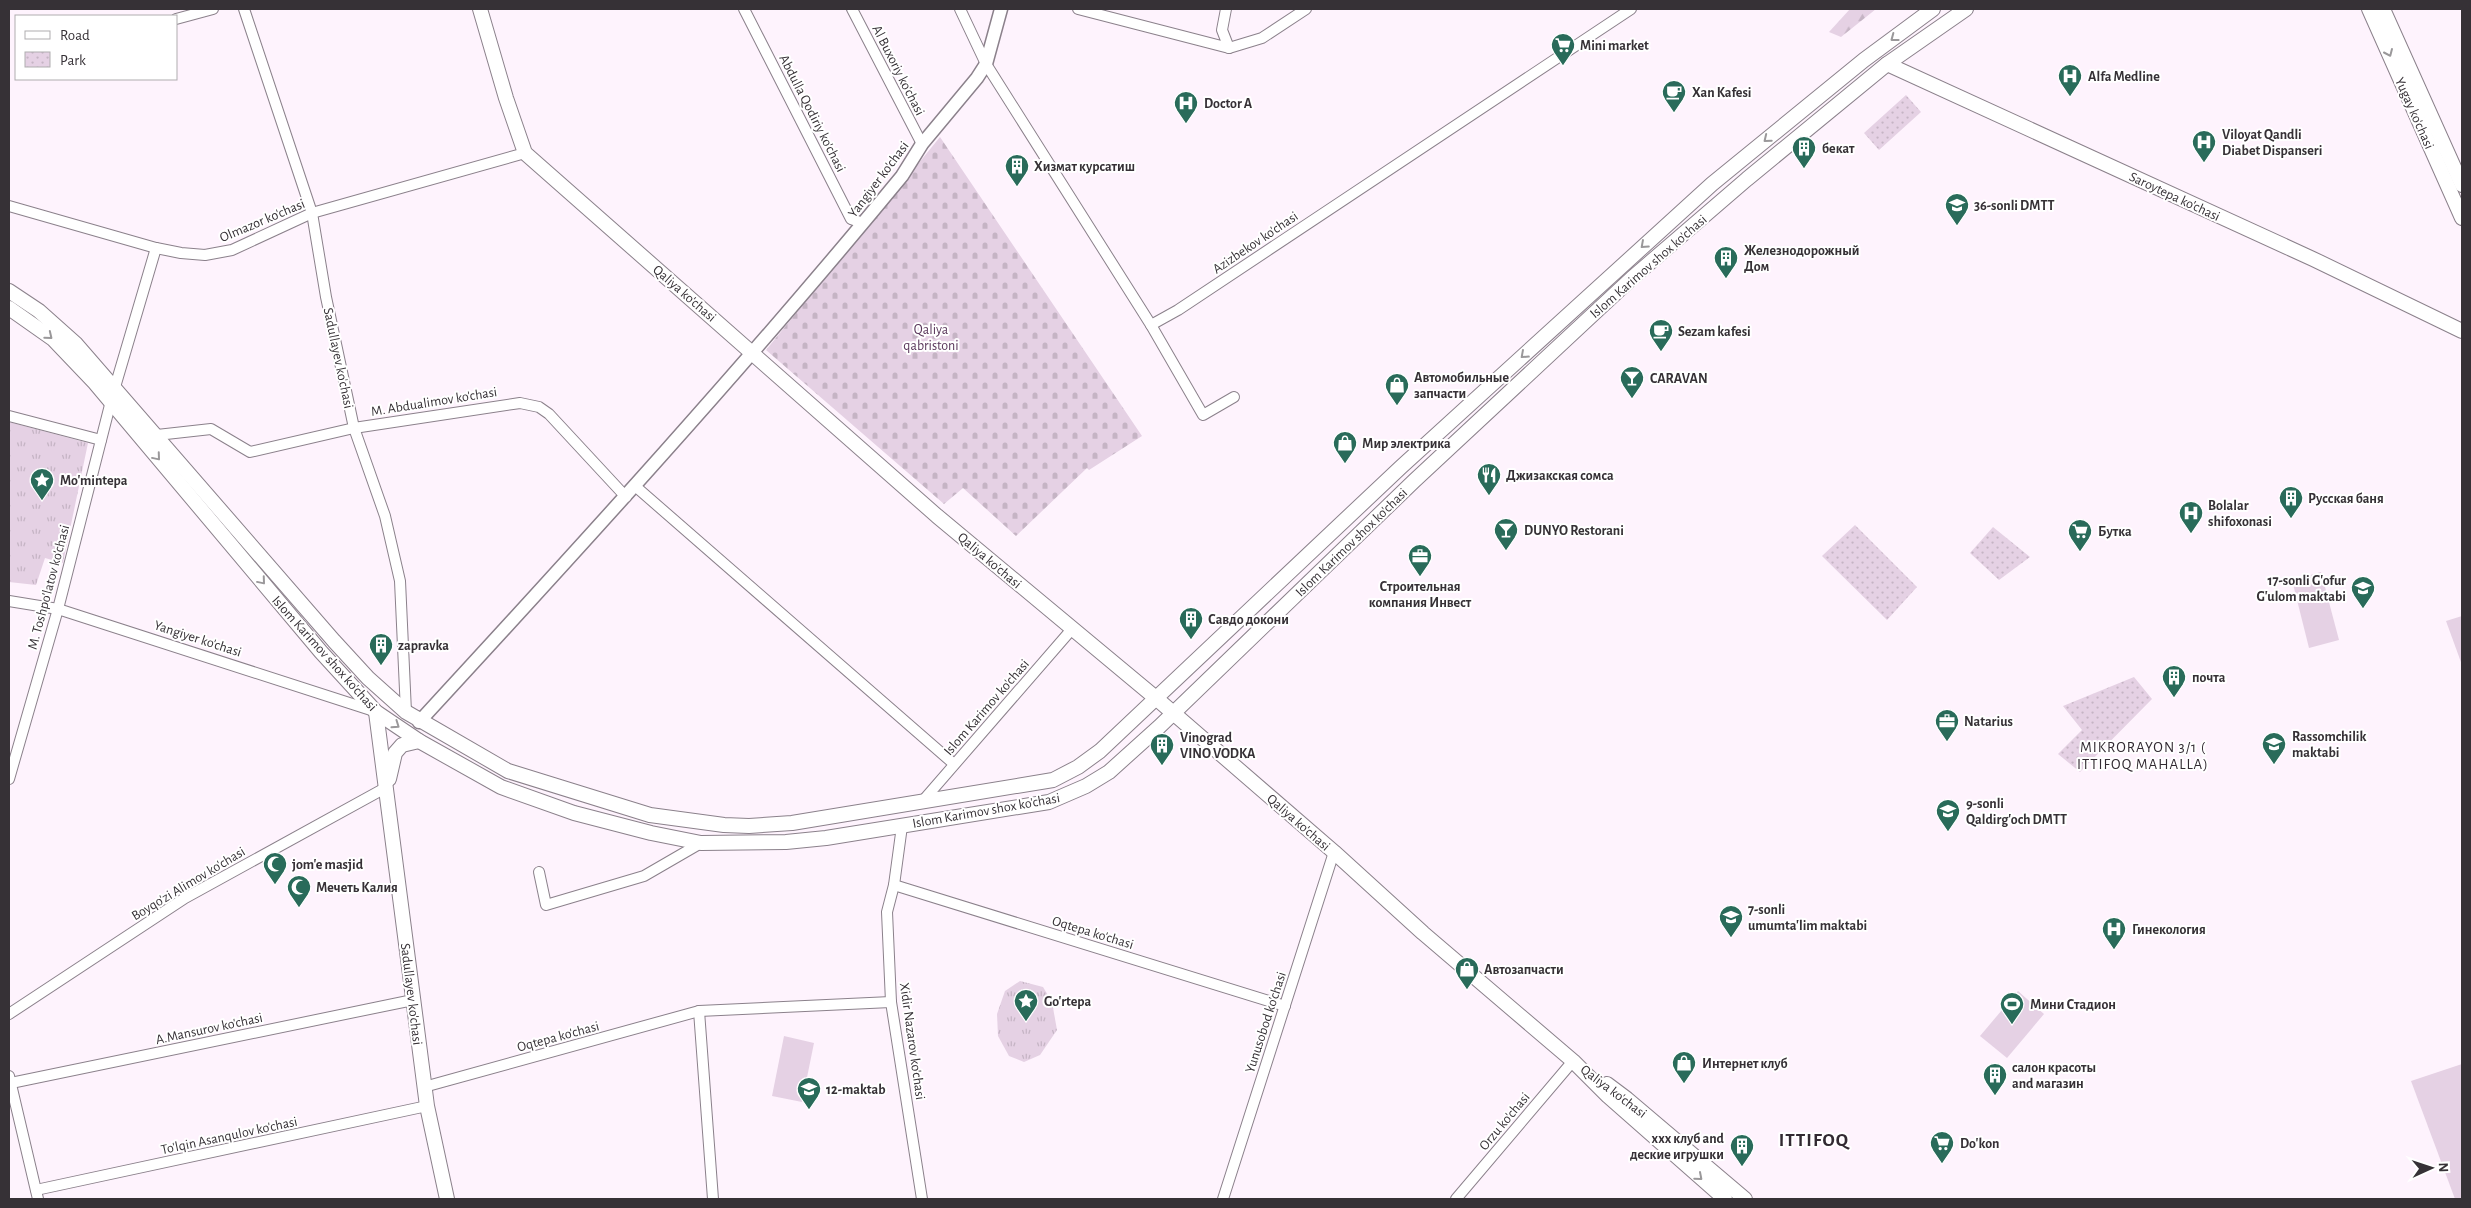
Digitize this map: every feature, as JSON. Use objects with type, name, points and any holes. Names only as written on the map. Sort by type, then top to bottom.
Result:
[{"type":"main road","name":"Qaliya ko'chasi","points":[[480,9],[506,98],[525,153],[937,516],[1157,699],[1334,852],[1423,934],[1573,1061],[1608,1096],[1725,1199]]},
{"type":"main road","name":"Islom Karimov shox ko'chasi","points":[[9,290],[53,323],[76,344],[211,497],[334,641],[368,678],[419,722],[508,771],[654,815],[724,826],[749,826],[835,818],[1053,780],[1066,774],[1100,751],[1403,465],[1712,184],[1864,60],[1934,9]]},
{"type":"main road","name":"Islom Karimov shox ko'chasi","points":[[9,308],[53,339],[111,402],[321,652],[376,712],[419,742],[501,787],[574,813],[651,833],[701,843],[786,842],[826,838],[1049,802],[1086,786],[1109,772],[1414,481],[1591,316],[1747,179],[1887,64],[1966,9]]},
{"type":"main road","name":"Yugay ko'chasi","points":[[2369,9],[2462,218]]},
{"type":"main road","name":"Yugay ko'chasi","points":[[2383,9],[2458,165],[2462,185]]},
{"type":"main road","name":"Saroytepa ko'chasi","points":[[1887,64],[2313,259],[2462,331]]},
{"type":"main road","points":[[1581,302],[1580,311],[1586,316],[1591,316]]},
{"type":"main road","points":[[199,506],[211,497]]},
{"type":"main road","name":"Sadullayev ko'chasi","points":[[376,712],[424,1087],[447,1199]]},
{"type":"main road","name":"Sadullayev ko'chasi","points":[[387,787],[396,753],[402,744],[419,742]]},
{"type":"main road","points":[[651,833],[657,825],[654,815]]},
{"type":"main road","name":"Qaliya ko'chasi","points":[[1573,1061],[1627,1099],[1745,1199]]},
{"type":"street","points":[[178,18],[213,9]]},
{"type":"street","name":"Sadullayev ko'chasi","points":[[244,9],[312,213],[326,297],[354,428],[386,516],[400,581],[406,712]]},
{"type":"street","name":"Abdulla Qodiriy ko'chasi","points":[[744,9],[851,219],[863,223]]},
{"type":"street","name":"Al Buxoriy ko'chasi","points":[[852,9],[922,144]]},
{"type":"street","points":[[960,9],[986,64],[1151,326],[1203,415],[1234,396]]},
{"type":"street","name":"Yangiyer ko'chasi","points":[[419,722],[626,497],[754,353],[902,176],[922,144],[977,78],[986,64],[1000,9]]},
{"type":"street","points":[[1078,9],[1229,48],[1262,38],[1306,9]]},
{"type":"street","points":[[1226,9],[1222,30],[1229,48]]},
{"type":"street","name":"Azizbekov ko'chasi","points":[[1151,326],[1178,310],[1631,9]]},
{"type":"street","name":"Olmazor ko'chasi","points":[[9,206],[156,248],[193,255],[219,253],[238,248],[312,213],[525,153]]},
{"type":"street","points":[[115,387],[156,248]]},
{"type":"street","name":"M. Toshpo'latov ko'chasi","points":[[9,778],[58,608],[111,402]]},
{"type":"street","name":"M. Abdualimov ko'chasi","points":[[157,435],[210,430],[250,452],[354,428],[506,403],[520,403],[538,407],[560,424],[626,497]]},
{"type":"street","points":[[9,416],[101,440]]},
{"type":"street","points":[[635,486],[954,764]]},
{"type":"street","name":"Yangiyer ko'chasi","points":[[9,601],[58,608],[376,712]]},
{"type":"street","name":"Islom Karimov ko'chasi","points":[[920,803],[1072,629]]},
{"type":"street","name":"Boyqo'zi Alimov ko'chasi","points":[[9,1014],[184,898],[387,787]]},
{"type":"street","name":"Xidir Nazarov ko'chasi","points":[[902,826],[894,886],[887,912],[891,1002],[922,1199]]},
{"type":"street","points":[[539,872],[546,905],[644,876],[701,843]]},
{"type":"street","name":"Yunusobod ko'chasi","points":[[1223,1199],[1334,852]]},
{"type":"street","name":"Oqtepa ko'chasi","points":[[894,886],[1285,1006]]},
{"type":"street","name":"A.Mansurov ko'chasi","points":[[10,1079],[413,1000]]},
{"type":"street","name":"Oqtepa ko'chasi","points":[[424,1087],[699,1011],[891,1002]]},
{"type":"street","points":[[699,1011],[713,1199]]},
{"type":"street","name":"Orzu ko'chasi","points":[[1456,1199],[1573,1061]]},
{"type":"street","points":[[10,1079],[37,1195]]},
{"type":"street","name":"To'lqin Asanqulov ko'chasi","points":[[37,1195],[427,1106]]},
{"type":"green space","points":[[1850,9],[1876,9],[1841,37],[1829,32]]},
{"type":"green space","points":[[1906,95],[1921,112],[1879,150],[1864,133]]},
{"type":"green space","name":"Qaliya qabristoni","points":[[940,137],[1142,436],[1089,470],[1087,468],[1016,536],[963,488],[944,504],[766,350]]},
{"type":"green space","name":"Mo'mintepa","points":[[9,422],[88,443],[63,563],[45,558],[36,585],[9,582]]},
{"type":"green space","points":[[1855,525],[1917,587],[1887,620],[1822,556]]},
{"type":"green space","points":[[1993,527],[2030,557],[1999,580],[1970,553]]},
{"type":"green space","points":[[2321,572],[2339,640],[2309,648],[2292,580]]},
{"type":"green space","points":[[2462,616],[2462,665],[2446,621]]},
{"type":"green space","points":[[2134,677],[2152,699],[2080,772],[2058,754],[2082,730],[2063,706]]},
{"type":"green space","name":"Go'rtepa","points":[[1020,981],[1043,987],[1052,1002],[1057,1030],[1040,1055],[1024,1062],[1009,1056],[998,1036],[997,1014],[1005,991]]},
{"type":"green space","name":"Мини Стадион","points":[[2018,991],[2044,1014],[2007,1058],[1980,1036]]},
{"type":"green space","points":[[784,1036],[814,1043],[802,1102],[772,1096]]},
{"type":"green space","points":[[2462,1064],[2462,1199],[2455,1199],[2411,1081]]},
{"type":"place","name":"Mini market","points":[[1563,66]]},
{"type":"place","name":"Alfa Medline","points":[[2070,97]]},
{"type":"place","name":"Xan Kafesi","points":[[1674,113]]},
{"type":"place","name":"Doctor A","points":[[1186,124]]},
{"type":"place","name":"Viloyat Qandli Diabet Dispanseri","points":[[2204,163]]},
{"type":"place","name":"бекат","points":[[1804,169]]},
{"type":"place","name":"Хизмат курсатиш","points":[[1017,187]]},
{"type":"place","name":"36-sonli DMTT","points":[[1957,226]]},
{"type":"place","name":"Железнодорожный Дом","points":[[1726,279]]},
{"type":"place","name":"Sezam kafesi","points":[[1661,352]]},
{"type":"place","name":"CARAVAN","points":[[1632,399]]},
{"type":"place","name":"Автомобильные запчасти","points":[[1397,406]]},
{"type":"place","name":"Мир электрика","points":[[1345,464]]},
{"type":"place","name":"Джизакская сомса","points":[[1489,496]]},
{"type":"place","name":"Mo'mintepa","points":[[42,501]]},
{"type":"place","name":"Русская баня","points":[[2291,519]]},
{"type":"place","name":"Bolalar shifoxonasi","points":[[2191,534]]},
{"type":"place","name":"DUNYO Restorani","points":[[1506,551]]},
{"type":"place","name":"Бутка","points":[[2080,552]]},
{"type":"place","name":"Строительная компания Инвест","points":[[1420,577]]},
{"type":"place","name":"17-sonli G'ofur G'ulom maktabi","points":[[2363,609]]},
{"type":"place","name":"Савдо докони","points":[[1191,640]]},
{"type":"place","name":"zapravka","points":[[381,666]]},
{"type":"place","name":"почта","points":[[2174,698]]},
{"type":"place","name":"Natarius","points":[[1947,742]]},
{"type":"place","name":"Rassomchilik maktabi","points":[[2274,765]]},
{"type":"place","name":"Vinograd VINO VODKA","points":[[1162,766]]},
{"type":"place","name":"9-sonli Qaldirg'och DMTT","points":[[1948,832]]},
{"type":"place","name":"jom'e masjid","points":[[275,885]]},
{"type":"place","name":"Мечеть Калия","points":[[299,908]]},
{"type":"place","name":"7-sonli umumta'lim maktabi","points":[[1731,938]]},
{"type":"place","name":"Гинекология","points":[[2114,950]]},
{"type":"place","name":"Автозапчасти","points":[[1467,990]]},
{"type":"place","name":"Go'rtepa","points":[[1026,1022]]},
{"type":"place","name":"Мини Стадион","points":[[2012,1025]]},
{"type":"place","name":"Интернет клуб","points":[[1684,1084]]},
{"type":"place","name":"салон красоты and магазин","points":[[1995,1096]]},
{"type":"place","name":"12-maktab","points":[[809,1110]]},
{"type":"place","name":"Do'kon","points":[[1942,1164]]},
{"type":"place","name":"ххх клуб and деские игрушки","points":[[1742,1167]]},
{"type":"district","name":"MIKRORAYON 3/1 ( ITTIFOQ MAHALLA)","points":[[2143,756]]},
{"type":"district","name":"ITTIFOQ","points":[[1814,1139]]}]
